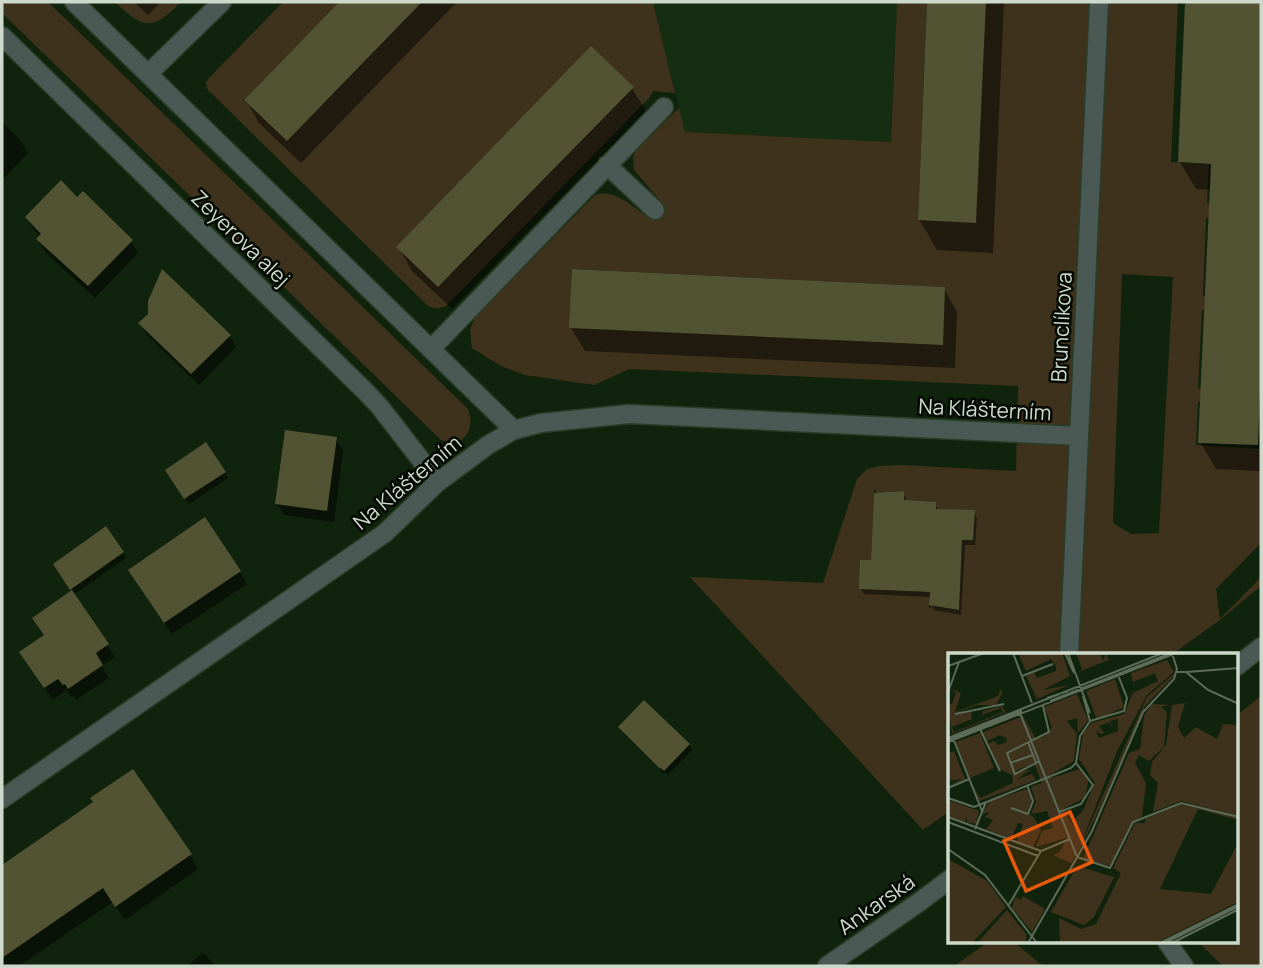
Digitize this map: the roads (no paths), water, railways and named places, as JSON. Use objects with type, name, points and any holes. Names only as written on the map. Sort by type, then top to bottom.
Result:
[{"type":"street","points":[[74,2],[514,429]]},
{"type":"street","points":[[148,74],[222,2]]},
{"type":"street","name":"Brunclíkova","points":[[1069,653],[1099,2]]},
{"type":"street","name":"Zeyerova alej","points":[[2,36],[368,393],[438,482]]},
{"type":"street","points":[[430,349],[664,107]]},
{"type":"street","points":[[607,165],[655,210]]},
{"type":"street","name":"Na Klášterním","points":[[2,799],[385,533],[438,482],[514,429],[541,423],[629,414],[1079,436]]},
{"type":"street","points":[[1238,665],[1261,647]]},
{"type":"street","name":"Ankarská","points":[[827,966],[948,881]]},
{"type":"street","points":[[1168,944],[1184,966]]}]
